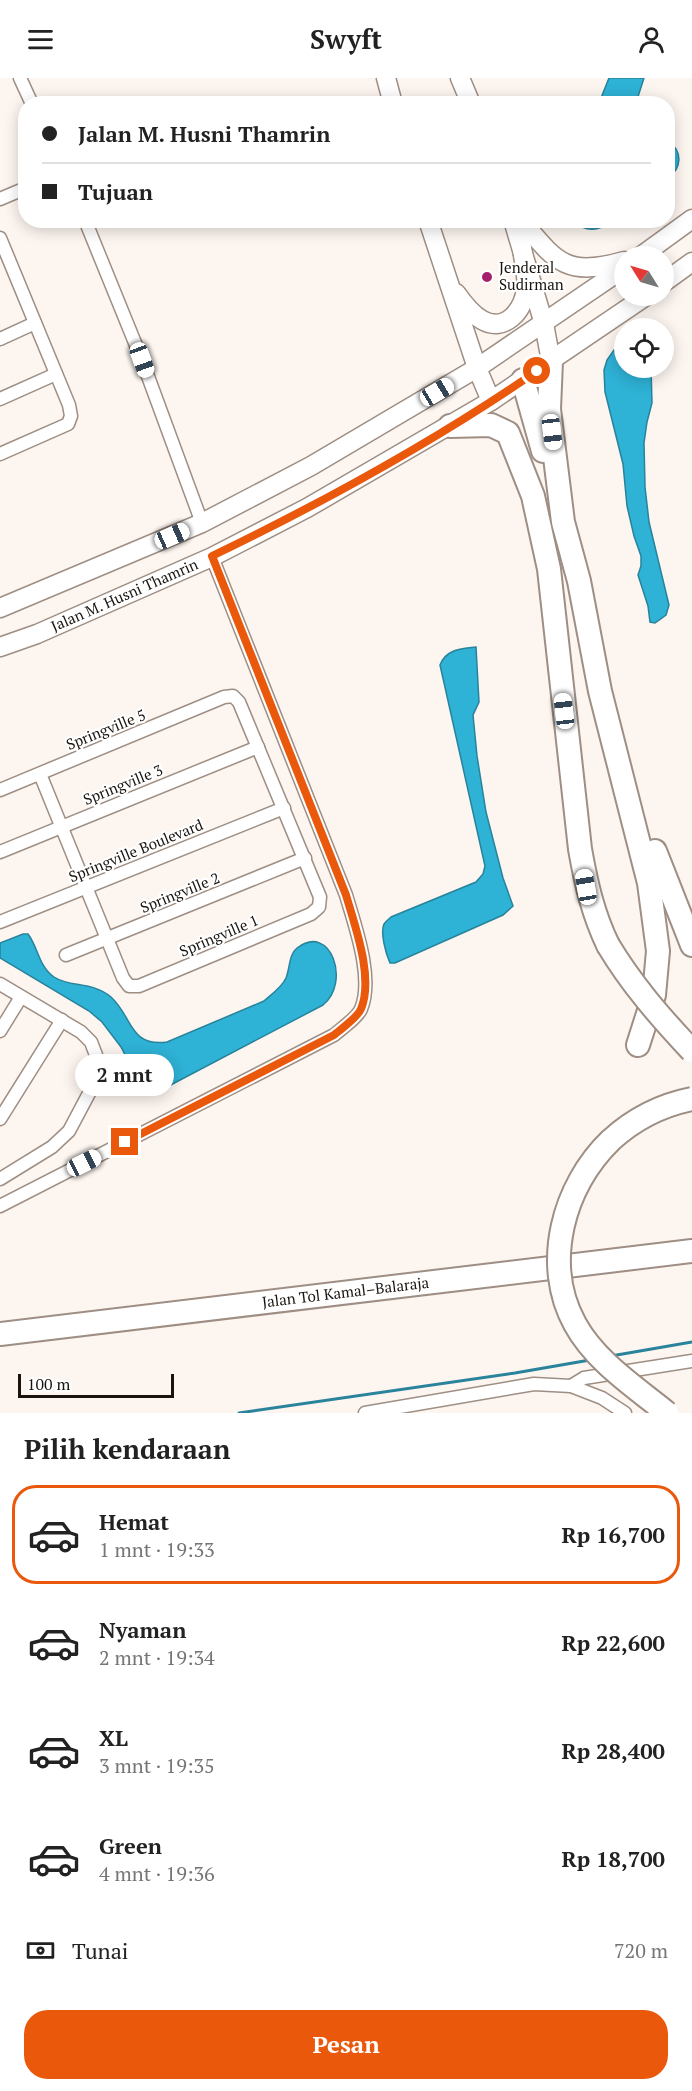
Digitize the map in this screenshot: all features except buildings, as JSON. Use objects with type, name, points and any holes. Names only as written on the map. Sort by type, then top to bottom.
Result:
[{"type":"highway","points":[[551,361],[549,410],[563,522]]},
{"type":"highway","points":[[523,380],[579,581],[600,691],[649,883],[658,951],[654,995],[638,1045]]},
{"type":"highway","points":[[450,426],[491,424],[497,426],[508,433],[522,465],[533,496],[549,568],[586,887],[595,918],[625,973],[661,1018],[692,1051]]},
{"type":"highway","points":[[600,691],[665,879],[692,945]]},
{"type":"highway","points":[[667,1413],[609,1364],[587,1342],[564,1301],[559,1255],[566,1213],[575,1192],[598,1155],[611,1140],[645,1116],[662,1107],[692,1099]]},
{"type":"highway","name":"Jalan Tol Kamal–Balaraja","points":[[0,1334],[692,1251]]},
{"type":"main road","points":[[386,78],[391,96]]},
{"type":"main road","points":[[460,78],[468,96]]},
{"type":"main road","points":[[655,246],[692,219]]},
{"type":"main road","points":[[431,228],[477,368],[491,400]]},
{"type":"main road","points":[[516,228],[544,324],[551,361]]},
{"type":"main road","points":[[528,228],[549,253],[570,266],[588,269],[614,263]]},
{"type":"main road","points":[[447,280],[477,317],[492,324],[506,322],[519,309],[527,286],[522,247]]},
{"type":"main road","points":[[674,276],[692,262]]},
{"type":"main road","points":[[0,608],[202,523],[311,466],[477,368],[614,275]]},
{"type":"main road","name":"Jalan M. Husni Thamrin","points":[[0,647],[37,634],[212,556],[307,508],[450,426],[523,380],[631,306]]},
{"type":"street","points":[[20,78],[28,96]]},
{"type":"street","points":[[0,199],[18,191]]},
{"type":"street","points":[[88,228],[142,360],[202,523]]},
{"type":"street","points":[[0,238],[71,416],[68,424],[0,454]]},
{"type":"street","points":[[0,271],[12,266]]},
{"type":"street","points":[[0,339],[35,323]]},
{"type":"street","points":[[0,399],[56,374]]},
{"type":"street","points":[[0,1206],[334,1035],[361,1011],[366,984],[359,942],[346,895],[212,556]]},
{"type":"street","name":"Springville 5","points":[[0,790],[224,697],[233,696],[239,702],[258,747]]},
{"type":"street","points":[[258,747],[305,858]]},
{"type":"street","name":"Springville 3","points":[[0,852],[258,747]]},
{"type":"street","points":[[39,774],[106,939]]},
{"type":"street","name":"Springville Boulevard","points":[[0,921],[284,808]]},
{"type":"street","name":"Springville 1","points":[[106,939],[123,978],[129,986],[139,986],[311,914],[319,907],[320,897],[305,858]]},
{"type":"street","name":"Springville 2","points":[[66,955],[305,858]]},
{"type":"street","points":[[0,984],[81,1032],[91,1042],[96,1055],[95,1082],[69,1131],[52,1147],[0,1179]]},
{"type":"street","points":[[0,1031],[21,997]]},
{"type":"street","points":[[0,1119],[62,1020]]},
{"type":"street","points":[[571,1386],[584,1378],[692,1361]]},
{"type":"street","points":[[365,1413],[534,1384],[571,1386],[602,1398],[625,1413]]},
{"type":"water","points":[[609,78],[644,78],[638,96],[602,96]]},
{"type":"water","points":[[675,148],[679,160],[675,171]]},
{"type":"water","points":[[614,350],[614,378],[651,378],[652,403],[644,443],[645,487],[649,522],[669,605],[666,615],[655,623],[650,622],[648,606],[638,575],[641,556],[627,506],[623,464],[605,392],[604,370]]},
{"type":"water","points":[[476,647],[479,702],[473,715],[477,756],[486,812],[503,878],[513,906],[503,915],[395,963],[390,963],[383,938],[386,921],[476,882],[483,874],[485,866],[440,665],[450,653]]},
{"type":"water","points":[[28,934],[49,973],[67,983],[104,992],[118,1005],[138,1035],[145,1040],[155,1042],[167,1042],[264,1001],[284,981],[294,951],[309,942],[319,943],[328,949],[336,970],[336,983],[331,995],[323,1005],[165,1088],[150,1089],[138,1080],[121,1047],[102,1022],[89,1011],[0,958],[0,943]]},
{"type":"waterway","points":[[611,1356],[692,1342]]},
{"type":"waterway","points":[[239,1413],[590,1360]]},
{"type":"place","name":"Jenderal Sudirman","points":[[487,277]]},
{"type":"route","points":[[125,1142],[334,1035],[361,1011],[366,984],[359,942],[346,895],[212,556],[276,525],[371,472],[537,371]]}]
